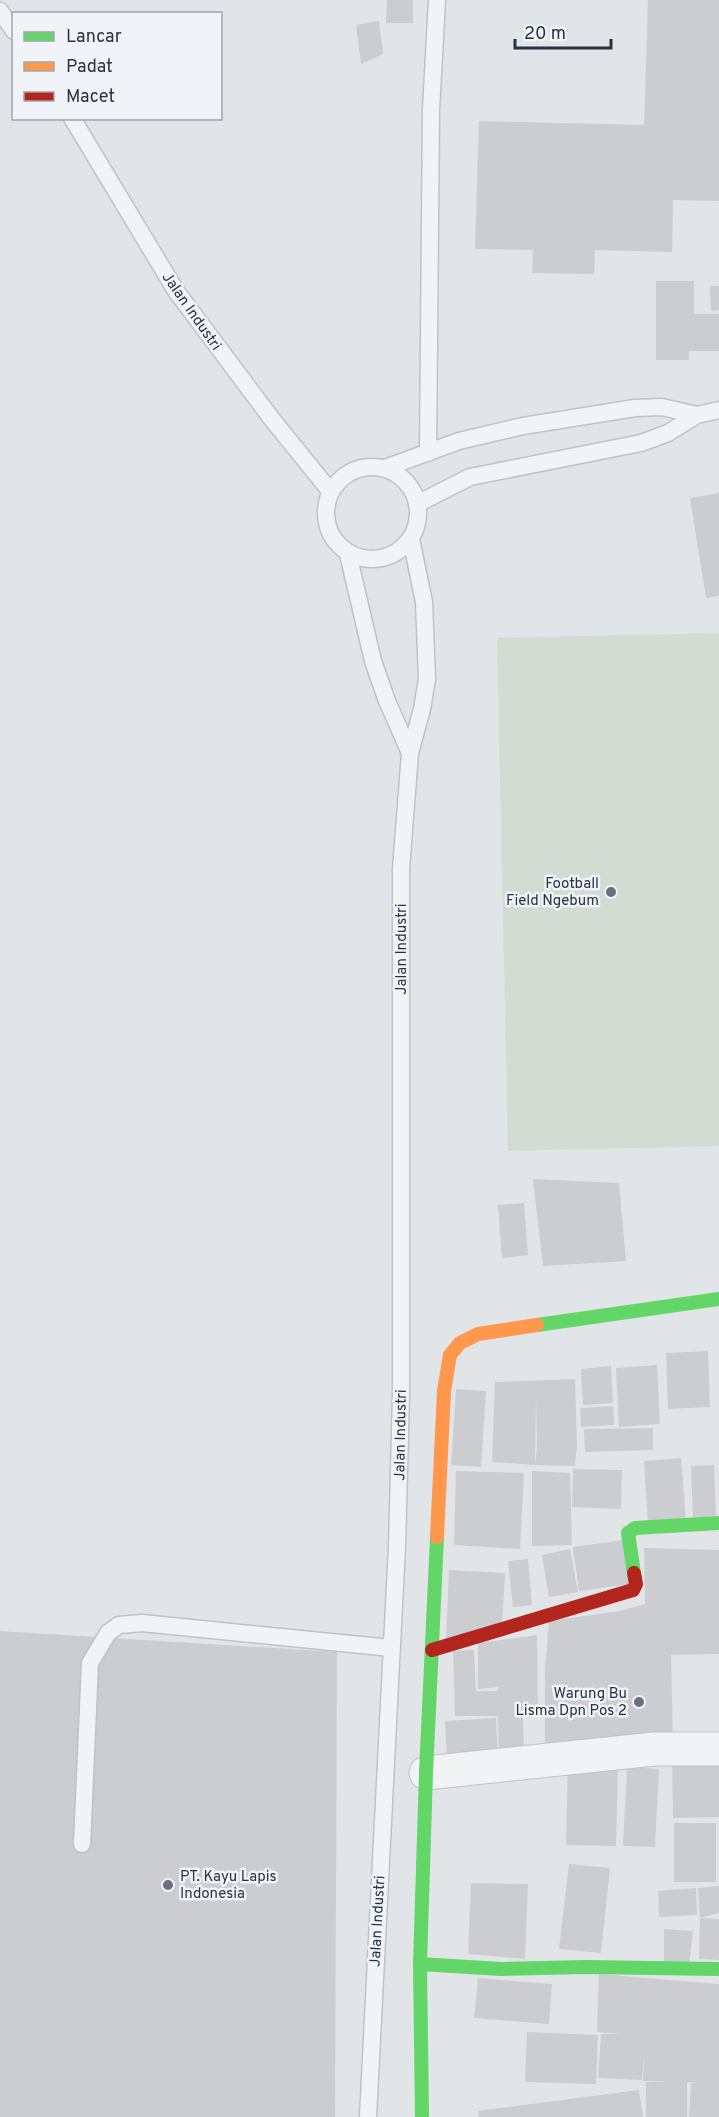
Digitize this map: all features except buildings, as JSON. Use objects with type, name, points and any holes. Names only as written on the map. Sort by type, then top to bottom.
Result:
[{"type":"street","points":[[422,2117],[420,1964],[426,1773],[444,1391],[446,1368],[452,1349],[464,1339],[478,1334],[719,1299]]},
{"type":"street","points":[[432,1650],[633,1590],[636,1584],[628,1533],[631,1529],[719,1523]]},
{"type":"street","points":[[426,1773],[654,1749],[719,1749]]},
{"type":"street","points":[[420,1964],[501,1969],[586,1967],[719,1969]]},
{"type":"lane","points":[[428,453],[430,110],[437,0]]},
{"type":"lane","points":[[0,11],[12,28]]},
{"type":"lane","name":"Jalan Industri","points":[[73,120],[176,291],[271,418],[330,491],[325,514],[331,537],[348,554],[373,661],[387,702],[410,753]]},
{"type":"lane","points":[[385,468],[459,441],[523,426],[635,408],[662,407],[698,415]]},
{"type":"lane","points":[[330,491],[347,474],[357,469],[369,466],[385,468],[399,475],[411,488],[417,504],[470,477],[641,443],[668,433],[698,415],[719,410]]},
{"type":"lane","name":"Jalan Industri","points":[[368,2117],[397,1546],[401,1395],[401,869],[410,753],[422,709],[427,679],[424,602],[411,539],[417,522],[417,504]]},
{"type":"lane","points":[[348,554],[370,560],[393,555],[411,539]]},
{"type":"lane","points":[[82,1844],[90,1663],[108,1633],[119,1626],[142,1623],[391,1648]]},
{"type":"shaded area","name":"Football Field Ngebum","points":[[719,633],[719,1146],[508,1151],[497,638]]},
{"type":"traffic: fast","points":[[537,1325],[719,1299]]},
{"type":"traffic: fast","points":[[634,1573],[628,1533],[635,1528],[719,1523]]},
{"type":"traffic: fast","points":[[422,2117],[420,1964],[437,1537]]},
{"type":"traffic: fast","points":[[420,1964],[501,1969],[586,1967],[719,1969]]},
{"type":"traffic: slow","points":[[437,1537],[444,1391],[450,1355],[460,1343],[478,1334],[537,1325]]},
{"type":"traffic: jam","points":[[432,1650],[633,1590],[636,1584],[634,1573]]},
{"type":"place","name":"Football Field Ngebum","points":[[611,892]]},
{"type":"place","name":"Warung Bu Lisma Dpn Pos 2","points":[[639,1702]]},
{"type":"place","name":"PT. Kayu Lapis Indonesia","points":[[168,1885]]}]
